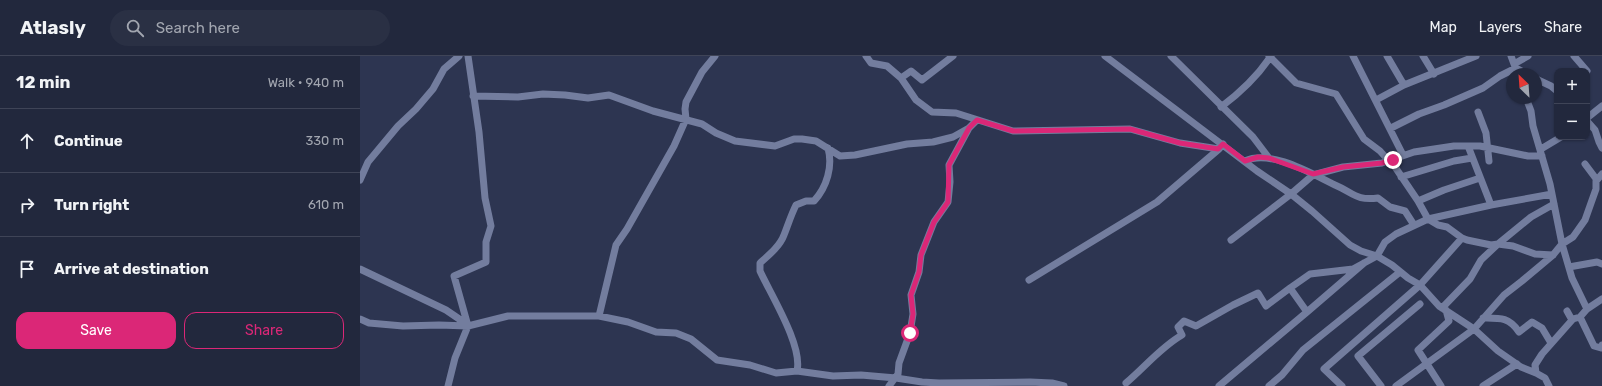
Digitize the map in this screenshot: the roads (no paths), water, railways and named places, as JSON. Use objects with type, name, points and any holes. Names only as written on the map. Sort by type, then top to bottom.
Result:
[{"type":"street","points":[[360,180],[368,162],[398,126],[416,109],[433,89],[444,69],[459,56]]},
{"type":"street","points":[[448,386],[454,358],[468,326],[454,276],[486,262],[486,242],[491,226],[485,198],[479,132],[468,56]]},
{"type":"street","points":[[600,316],[616,245],[674,146],[686,119],[686,102],[702,72],[715,56]]},
{"type":"street","points":[[866,56],[871,64],[887,66],[900,78],[916,100],[932,112],[956,114],[1013,131],[1130,129],[1180,143],[1221,146]]},
{"type":"street","points":[[900,78],[911,71],[922,80],[945,59],[953,56]]},
{"type":"street","points":[[1105,56],[1221,146],[1245,161],[1291,194],[1350,245],[1360,251],[1377,256],[1420,285],[1444,309],[1474,329],[1498,351],[1517,364],[1545,378],[1549,386]]},
{"type":"street","points":[[1171,56],[1252,137],[1269,158]]},
{"type":"street","points":[[1353,56],[1403,154]]},
{"type":"street","points":[[1387,56],[1404,85]]},
{"type":"street","points":[[1423,56],[1434,74]]},
{"type":"street","points":[[1376,100],[1404,85],[1476,56]]},
{"type":"street","points":[[1512,56],[1516,68]]},
{"type":"street","points":[[1517,68],[1528,56]]},
{"type":"street","points":[[1574,56],[1584,68]]},
{"type":"street","points":[[1221,107],[1241,92],[1259,73],[1270,57],[1296,83],[1336,94],[1364,140],[1380,150],[1393,164],[1418,201],[1428,219],[1438,225],[1447,226],[1462,238],[1491,244],[1513,246],[1535,254],[1553,255]]},
{"type":"street","points":[[1391,128],[1419,114],[1483,88],[1506,73]]},
{"type":"street","points":[[1542,82],[1554,89]]},
{"type":"street","points":[[473,96],[518,98],[543,94],[588,98],[609,96],[653,111],[702,124],[716,133],[735,141],[775,146],[794,139],[802,139],[816,141],[840,156],[855,155],[907,144],[933,142],[953,137],[969,128],[977,120]]},
{"type":"street","points":[[1528,104],[1552,194],[1558,231],[1572,278],[1587,309]]},
{"type":"street","points":[[1590,116],[1602,106]]},
{"type":"street","points":[[1478,112],[1486,133],[1489,161]]},
{"type":"street","points":[[1590,124],[1596,130],[1602,148]]},
{"type":"street","points":[[889,386],[896,378],[899,363],[910,333],[913,314],[911,295],[919,272],[921,255],[934,222],[948,202],[949,165],[969,128]]},
{"type":"street","points":[[1230,240],[1291,194],[1313,174],[1343,167],[1363,166],[1389,161],[1403,154],[1454,146],[1487,148],[1528,156],[1541,152],[1557,140]]},
{"type":"street","points":[[1029,280],[1157,202],[1221,146]]},
{"type":"street","points":[[1468,146],[1491,204]]},
{"type":"street","points":[[797,371],[799,364],[791,334],[760,271],[760,263],[773,251],[784,236],[790,215],[796,205],[806,201],[814,201],[821,194],[829,173],[830,157],[828,148]]},
{"type":"street","points":[[1245,161],[1258,157],[1269,158],[1313,174],[1355,196],[1367,199],[1378,198],[1390,207],[1405,211],[1414,225]]},
{"type":"street","points":[[1401,177],[1454,161],[1472,158]]},
{"type":"street","points":[[1400,385],[1474,329],[1504,295],[1522,282],[1553,255],[1562,244],[1573,237],[1586,220],[1599,177],[1585,164]]},
{"type":"street","points":[[1418,201],[1444,190],[1480,178]]},
{"type":"street","points":[[1126,383],[1145,367],[1168,344],[1182,335],[1178,327],[1184,321],[1196,326],[1258,293],[1266,306],[1310,274],[1353,269],[1377,256],[1385,242],[1396,234],[1428,219],[1491,204],[1552,194]]},
{"type":"street","points":[[1444,309],[1470,279],[1481,260],[1531,217],[1554,204]]},
{"type":"street","points":[[1342,386],[1324,369],[1420,285],[1462,238]]},
{"type":"street","points":[[1569,267],[1596,262],[1602,264]]},
{"type":"street","points":[[1219,386],[1364,263]]},
{"type":"street","points":[[360,270],[446,310],[468,326]]},
{"type":"street","points":[[1269,386],[1282,375],[1303,350],[1400,272]]},
{"type":"street","points":[[1290,288],[1307,312]]},
{"type":"street","points":[[1536,373],[1535,365],[1551,343],[1572,320],[1580,317],[1587,309],[1602,299]]},
{"type":"street","points":[[1381,386],[1358,356],[1420,304]]},
{"type":"street","points":[[1441,386],[1418,350],[1449,321],[1444,309]]},
{"type":"street","points":[[1567,311],[1572,320]]},
{"type":"street","points":[[360,319],[369,323],[403,326],[468,326],[508,316],[600,316],[628,322],[656,332],[676,333],[691,339],[717,360],[750,365],[776,373],[797,371],[833,376],[861,375],[939,383],[1030,382],[1052,383],[1064,386]]},
{"type":"street","points":[[1580,317],[1594,346],[1602,347]]},
{"type":"street","points":[[1483,318],[1508,320],[1519,332],[1532,322],[1542,328],[1551,343]]},
{"type":"street","points":[[1483,386],[1517,364]]},
{"type":"street","points":[[896,378],[899,386]]}]
